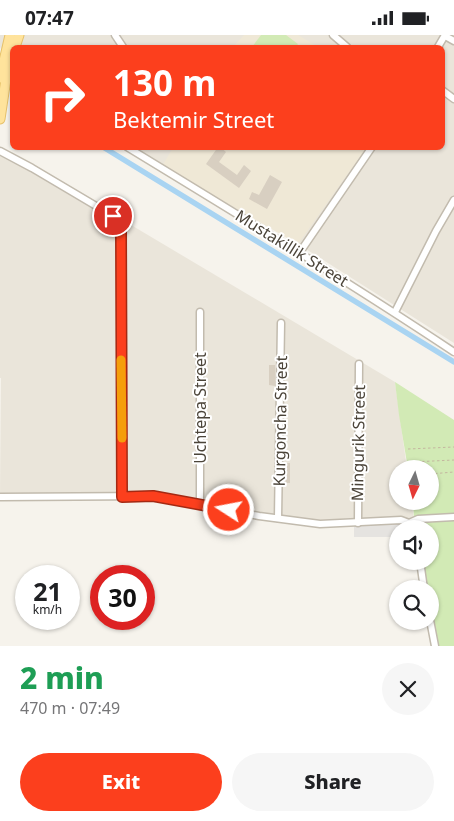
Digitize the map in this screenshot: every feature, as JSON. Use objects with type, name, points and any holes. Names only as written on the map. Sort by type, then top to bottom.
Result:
[{"type":"main road","points":[[0,119],[4,72],[10,35]]},
{"type":"main road","points":[[4,72],[10,60]]},
{"type":"street","points":[[333,35],[345,45]]},
{"type":"street","points":[[445,36],[454,41]]},
{"type":"street","name":"Mustakillik Street","points":[[132,150],[300,252],[454,352]]},
{"type":"street","points":[[300,252],[370,150]]},
{"type":"street","points":[[0,151],[113,216],[119,222],[121,239],[122,497]]},
{"type":"street","points":[[395,313],[436,231],[454,200]]},
{"type":"street","name":"Uchtepa Street","points":[[200,312],[200,504]]},
{"type":"street","name":"Kurgoncha Street","points":[[278,518],[281,323]]},
{"type":"street","name":"Mingurik Street","points":[[358,523],[359,364]]},
{"type":"street","points":[[0,497],[153,496],[278,518],[320,523],[389,521]]},
{"type":"street","points":[[417,520],[454,517]]},
{"type":"street","points":[[432,630],[434,646]]},
{"type":"path","points":[[408,449],[454,447]]},
{"type":"path","points":[[439,461],[454,460]]},
{"type":"path","points":[[439,473],[454,472]]},
{"type":"shaded area","points":[[0,35],[454,35],[454,343],[298,244],[134,150],[445,150],[445,45],[10,45],[10,68],[0,47]]},
{"type":"shaded area","points":[[244,35],[298,35],[315,45],[235,45]]},
{"type":"shaded area","points":[[0,147],[395,382],[406,460],[389,460],[389,510],[412,510],[414,519],[320,523],[152,495],[0,495]]},
{"type":"shaded area","points":[[172,150],[365,150],[298,244],[162,166]]},
{"type":"shaded area","points":[[389,524],[389,537],[354,537],[354,525]]},
{"type":"green space","points":[[261,35],[286,35],[298,44],[297,45],[254,45]]},
{"type":"green space","points":[[395,382],[454,420],[454,646],[438,646],[435,630],[439,630],[439,580],[426,580],[425,570],[439,570],[439,520],[417,520],[417,515],[414,519],[414,510],[439,510],[439,460],[406,460]]},
{"type":"building","points":[[216,150],[224,150],[226,152],[219,162],[237,175],[244,165],[251,171],[239,188],[206,164]]},
{"type":"building","points":[[270,175],[282,182],[267,209],[249,199],[252,192],[259,195]]},
{"type":"building","points":[[269,365],[275,365],[275,386],[269,385]]},
{"type":"building","points":[[284,463],[290,463],[290,483],[284,483]]},
{"type":"waterway","points":[[108,150],[454,362]]},
{"type":"slow traffic","points":[[121,360],[122,438]]},
{"type":"route","points":[[113,216],[119,222],[121,229],[122,497],[153,496],[229,510]]}]
